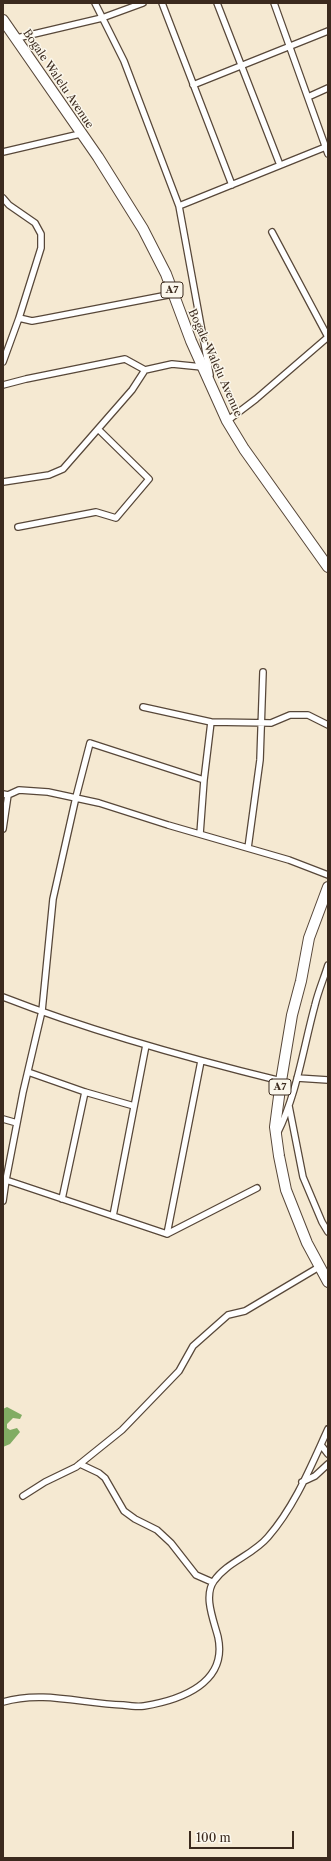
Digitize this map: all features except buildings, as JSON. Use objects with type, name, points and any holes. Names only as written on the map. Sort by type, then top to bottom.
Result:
[{"type":"highway","name":"Bogale Walelu Avenue","points":[[3,20],[17,38],[80,134],[114,181],[143,229],[166,274],[202,366],[227,421],[244,449],[328,567]]},
{"type":"highway","name":"A7","points":[[328,887],[309,938],[301,980],[292,1015],[275,1127],[286,1190],[307,1243],[328,1282]]},
{"type":"street","points":[[96,3],[124,61],[179,206],[213,391]]},
{"type":"street","points":[[17,38],[102,18],[143,3]]},
{"type":"street","points":[[162,3],[232,185]]},
{"type":"street","points":[[217,3],[280,165]]},
{"type":"street","points":[[274,3],[327,147],[328,154]]},
{"type":"street","points":[[193,86],[328,31]]},
{"type":"street","points":[[308,97],[328,88]]},
{"type":"street","points":[[3,152],[80,134]]},
{"type":"street","points":[[179,206],[327,147]]},
{"type":"street","points":[[3,198],[9,205],[35,223],[41,234],[41,248],[19,318],[3,362]]},
{"type":"street","points":[[227,421],[256,399],[328,337],[272,232]]},
{"type":"street","points":[[19,318],[32,321],[43,320],[173,294]]},
{"type":"street","points":[[3,385],[26,378],[125,359],[145,370],[172,364],[202,366]]},
{"type":"street","points":[[3,482],[49,475],[63,469],[132,390],[145,370]]},
{"type":"street","points":[[18,527],[96,512],[116,518],[149,479],[98,429]]},
{"type":"street","points":[[248,848],[260,760],[263,672]]},
{"type":"street","points":[[143,707],[211,722],[271,723],[290,715],[308,714],[328,724]]},
{"type":"street","points":[[200,834],[204,780],[211,722]]},
{"type":"street","points":[[3,1201],[17,1123],[42,1011],[53,899],[90,743],[204,780]]},
{"type":"street","points":[[3,829],[5,794],[19,790],[48,792],[76,797],[118,808],[289,860],[328,875]]},
{"type":"street","points":[[276,1136],[284,1120],[297,1078],[315,1005],[328,965]]},
{"type":"street","points":[[3,997],[146,1045],[201,1061],[281,1080]]},
{"type":"street","points":[[113,1216],[146,1045]]},
{"type":"street","points":[[167,1234],[201,1061]]},
{"type":"street","points":[[28,1072],[85,1092],[134,1106]]},
{"type":"street","points":[[297,1078],[328,1080]]},
{"type":"street","points":[[62,1199],[85,1092]]},
{"type":"street","points":[[289,1104],[303,1177],[322,1222],[328,1232]]},
{"type":"street","points":[[3,1119],[17,1123]]},
{"type":"street","points":[[6,1180],[167,1234],[257,1188]]},
{"type":"street","points":[[23,1496],[45,1482],[80,1464],[122,1430],[178,1371],[193,1346],[228,1315],[245,1311],[319,1267]]},
{"type":"street","points":[[3,1702],[29,1697],[56,1698],[103,1705],[144,1706],[190,1693],[210,1676],[218,1658],[218,1638],[210,1596],[212,1582],[220,1573],[267,1538],[288,1511],[328,1429]]},
{"type":"street","points":[[321,1445],[328,1454]]},
{"type":"street","points":[[80,1464],[99,1473],[105,1478],[124,1511],[135,1519],[157,1530],[171,1543],[196,1575],[212,1582]]},
{"type":"street","points":[[302,1482],[315,1476],[328,1464]]},
{"type":"green space","points":[[7,1407],[22,1415],[20,1419],[13,1418],[7,1424],[7,1428],[10,1430],[17,1428],[20,1432],[10,1444],[3,1447],[3,1409]]}]
